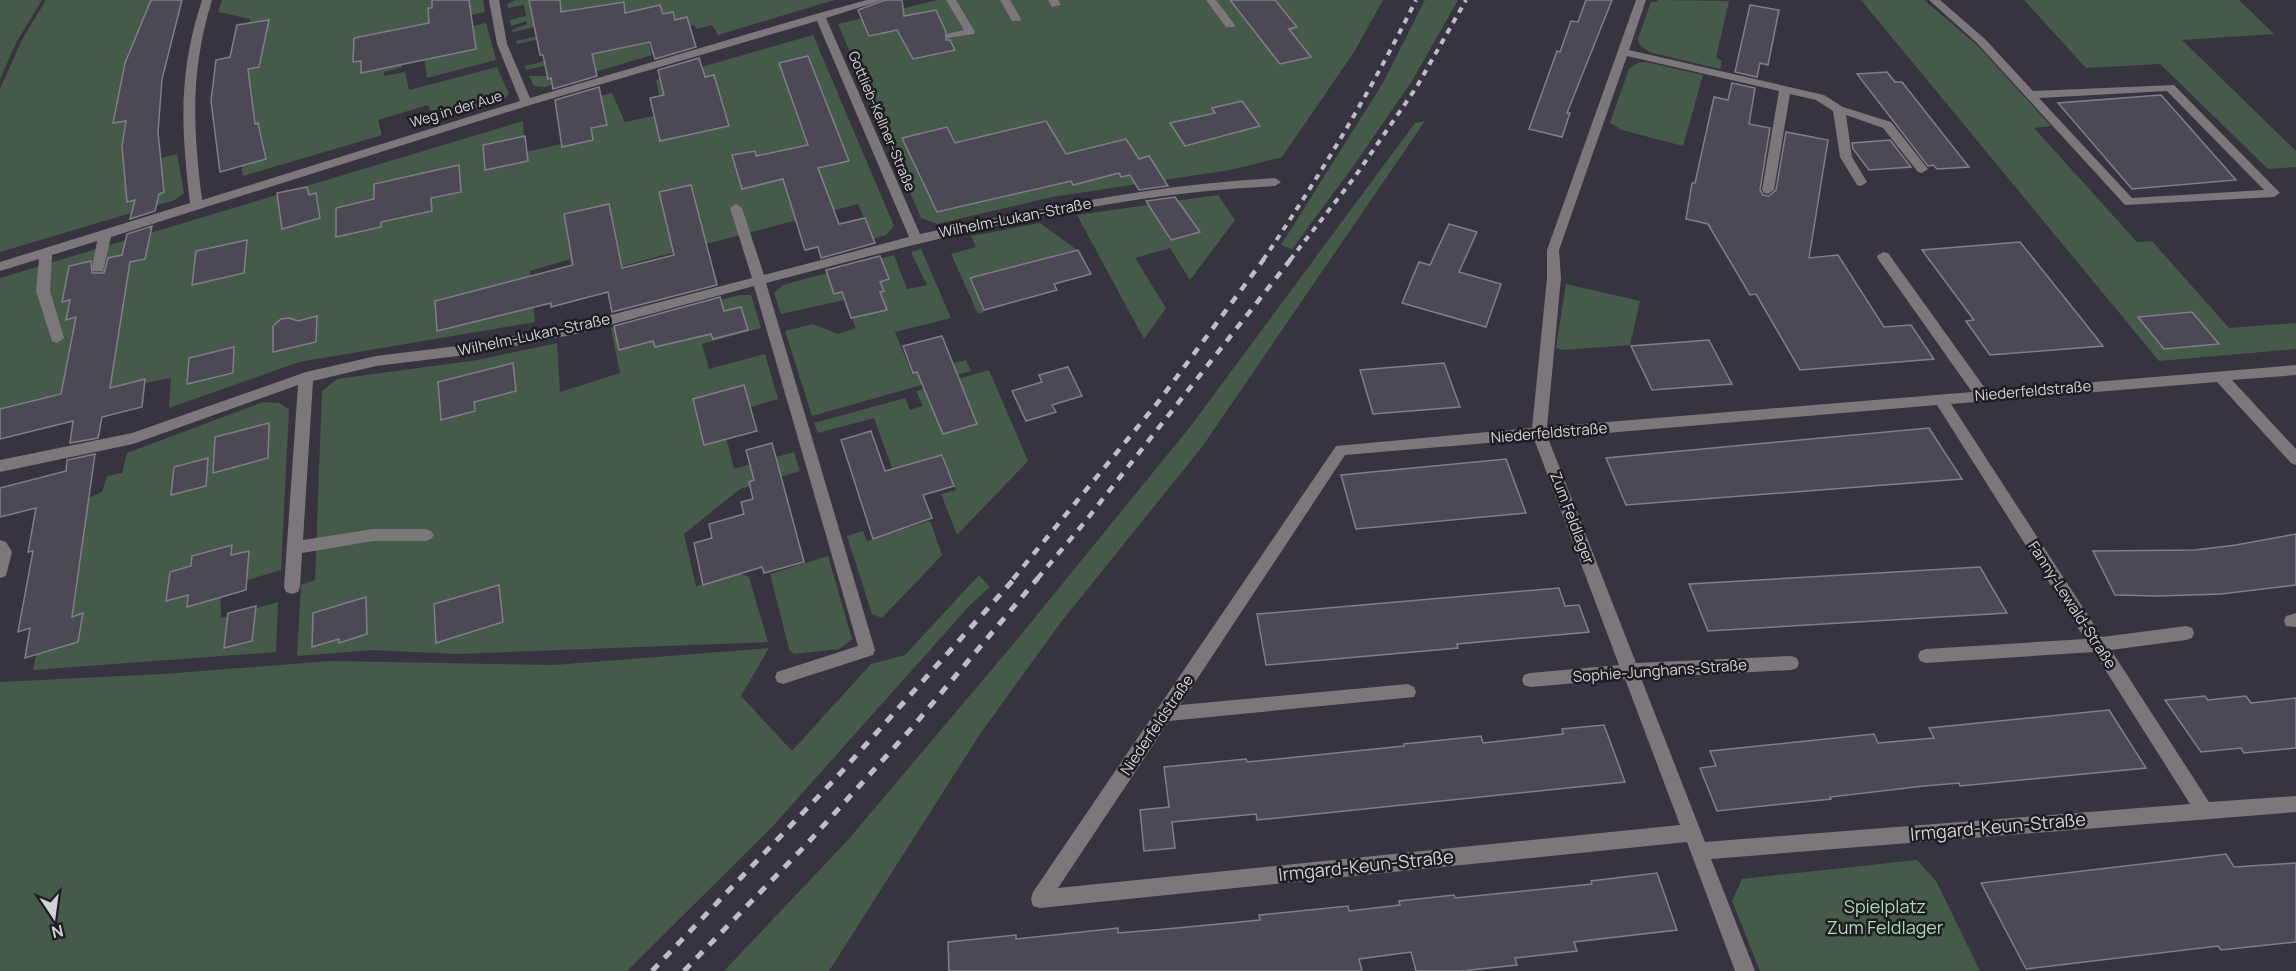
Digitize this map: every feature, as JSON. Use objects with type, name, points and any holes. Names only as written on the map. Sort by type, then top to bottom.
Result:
[{"type":"street","points":[[197,206],[188,133],[188,79],[200,18],[207,0]]},
{"type":"street","points":[[494,0],[502,44],[526,103]]},
{"type":"street","points":[[951,0],[970,32],[951,36]]},
{"type":"street","points":[[1005,0],[1016,19]]},
{"type":"street","points":[[1211,0],[1230,25]]},
{"type":"street","name":"Zum Feldlager","points":[[1641,0],[1553,250],[1554,278],[1539,433],[1745,971]]},
{"type":"street","points":[[1934,0],[1981,41],[2030,95],[2129,202],[2274,193],[2170,87],[2030,95]]},
{"type":"street","name":"Weg in der Aue","points":[[0,267],[526,103],[870,1]]},
{"type":"street","name":"Gottlieb-Kellner-Straße","points":[[820,16],[916,238]]},
{"type":"street","points":[[1623,52],[1820,97],[1839,109],[1887,125],[1922,169]]},
{"type":"street","points":[[1768,190],[1785,89]]},
{"type":"street","points":[[1839,109],[1846,157],[1861,182]]},
{"type":"street","name":"Wilhelm-Lukan-Straße","points":[[0,466],[133,438],[306,377],[376,361],[474,350],[576,329],[916,238],[1075,205],[1214,185],[1275,182]]},
{"type":"street","points":[[736,208],[867,650],[783,677]]},
{"type":"street","points":[[98,268],[105,235]]},
{"type":"street","points":[[46,253],[43,291],[57,338]]},
{"type":"street","points":[[1883,256],[1983,396]]},
{"type":"street","name":"Niederfeldstraße","points":[[1040,899],[1341,450],[2296,369]]},
{"type":"street","points":[[2220,376],[2296,459]]},
{"type":"street","points":[[292,587],[306,377]]},
{"type":"street","name":"Fanny-Lewald-Straße","points":[[1941,399],[2204,810]]},
{"type":"street","points":[[294,548],[373,535],[426,536]]},
{"type":"street","points":[[0,546],[4,552],[0,571]]},
{"type":"street","points":[[1926,656],[2098,645],[2186,633]]},
{"type":"street","name":"Sophie-Junghans-Straße","points":[[1530,681],[1630,671],[1791,663]]},
{"type":"street","points":[[1164,714],[1408,692]]},
{"type":"street","name":"Irmgard-Keun-Straße","points":[[1699,851],[2296,804]]},
{"type":"street","name":"Irmgard-Keun-Straße","points":[[1040,899],[1692,833]]},
{"type":"green space","points":[[0,0],[42,0],[17,41],[0,79]]},
{"type":"green space","points":[[46,0],[166,0],[145,163],[177,154],[184,193],[175,200],[0,252],[0,89],[22,40]]},
{"type":"green space","points":[[222,0],[483,0],[485,12],[393,31],[475,42],[473,26],[486,23],[496,60],[427,78],[424,55],[402,59],[402,67],[384,72],[384,76],[405,72],[409,90],[497,67],[509,94],[503,100],[435,121],[428,105],[378,120],[382,135],[243,176],[232,102],[238,62],[250,19],[218,12]]},
{"type":"green space","points":[[515,0],[834,0],[718,35],[712,25],[697,29],[694,25],[646,33],[652,55],[545,87],[534,86],[529,76],[549,76],[547,65],[526,70],[525,66],[545,61],[540,39],[517,44],[516,41],[538,36],[536,27],[513,32],[512,30],[527,24],[526,21],[511,26],[510,20],[526,16],[524,5],[508,8],[507,4]]},
{"type":"green space","points":[[938,0],[1383,0],[1354,52],[1282,157],[1230,170],[1052,197],[937,224],[921,218],[838,24]]},
{"type":"green space","points":[[1425,0],[1458,0],[1412,81],[1352,168],[1292,249],[1281,245],[1383,83]]},
{"type":"green space","points":[[1658,0],[1729,1],[1716,57],[1722,61],[1720,69],[1649,52],[1639,44],[1638,39],[1651,2]]},
{"type":"green space","points":[[1861,0],[1924,0],[1978,46],[2051,126],[2034,128],[2137,242],[2152,241],[2229,328],[2296,323],[2296,349],[2159,361]]},
{"type":"green space","points":[[2024,0],[2239,0],[2274,34],[2182,40],[2296,151],[2296,167],[2268,169],[2160,64],[2086,68]]},
{"type":"green space","points":[[813,35],[894,226],[886,235],[873,239],[858,204],[573,279],[570,259],[530,271],[535,322],[299,362],[169,408],[171,378],[0,411],[0,278],[523,121],[525,152],[566,143],[557,108],[612,93],[625,122],[663,114],[656,80]]},
{"type":"green space","points":[[1646,62],[1703,75],[1683,146],[1622,130],[1610,123],[1629,69],[1638,63]]},
{"type":"green space","points":[[1425,121],[1202,447],[1061,622],[980,734],[829,971],[724,971],[847,841],[1015,642],[1190,427],[1415,123]]},
{"type":"green space","points":[[1218,195],[1235,220],[1190,280],[1170,248],[1135,258],[1166,308],[1144,339],[1077,215]]},
{"type":"green space","points":[[1040,223],[1077,250],[969,278],[984,312],[978,314],[951,254],[976,247],[971,236]]},
{"type":"green space","points":[[921,249],[951,318],[895,332],[912,374],[966,360],[971,371],[812,416],[785,331],[813,324],[838,334],[856,328],[844,300],[781,314],[774,293],[783,285],[894,255],[907,289],[927,285],[911,252]]},
{"type":"green space","points":[[1566,284],[1640,301],[1630,345],[1564,350],[1556,348]]},
{"type":"green space","points":[[740,295],[751,295],[761,328],[702,344],[709,369],[765,354],[778,399],[721,416],[734,469],[794,452],[800,471],[740,489],[684,534],[696,586],[738,573],[749,577],[768,642],[457,654],[372,650],[297,656],[301,585],[315,580],[322,391],[337,379],[478,360],[557,343],[560,392],[620,373],[611,328]]},
{"type":"green space","points":[[989,370],[1028,461],[957,535],[941,494],[956,490],[943,454],[892,468],[874,418],[818,433],[814,423],[905,398],[910,410],[923,406],[916,391]]},
{"type":"green space","points":[[263,402],[279,403],[289,409],[281,570],[220,588],[221,618],[278,602],[276,652],[33,670],[68,507],[102,492],[107,476],[122,473],[127,453]]},
{"type":"green space","points":[[930,521],[942,555],[882,618],[872,614],[847,536],[863,531],[867,541]]},
{"type":"green space","points":[[828,556],[852,639],[839,649],[794,654],[789,649],[770,574]]},
{"type":"green space","points":[[979,575],[990,587],[970,605],[773,826],[627,971],[0,971],[0,682],[163,674],[330,661],[554,665],[769,648],[741,696],[792,751],[871,664],[905,655]]},
{"type":"green space","name":"Spielplatz Zum Feldlager","points":[[1917,860],[1936,881],[1980,971],[1760,971],[1732,901],[1742,879]]},
{"type":"building","points":[[151,0],[182,0],[162,79],[158,132],[164,192],[159,194],[155,211],[130,219],[135,200],[127,202],[122,146],[126,121],[113,123],[125,63]]},
{"type":"building","points":[[432,0],[469,0],[476,49],[361,73],[361,61],[353,62],[354,38],[429,23],[428,8],[432,8]]},
{"type":"building","points":[[529,0],[560,0],[561,12],[624,2],[625,13],[660,5],[663,14],[673,12],[675,20],[687,17],[696,47],[655,59],[650,42],[592,54],[597,76],[553,89],[551,78],[548,79],[543,55],[540,55]]},
{"type":"building","points":[[885,0],[902,0],[904,16],[936,10],[946,32],[946,40],[950,40],[955,50],[913,59],[897,30],[869,36],[858,10]]},
{"type":"building","points":[[1230,0],[1275,0],[1297,27],[1289,29],[1311,57],[1280,64]]},
{"type":"building","points":[[1586,0],[1612,0],[1567,113],[1570,113],[1562,137],[1529,129],[1557,51],[1560,52],[1571,21],[1578,22]]},
{"type":"building","points":[[1750,5],[1779,10],[1768,65],[1760,63],[1757,77],[1735,72]]},
{"type":"building","points":[[269,20],[259,67],[248,69],[255,124],[258,123],[266,159],[220,172],[211,101],[216,60],[230,57],[237,25]]},
{"type":"building","points":[[808,56],[849,161],[818,168],[839,224],[865,218],[875,243],[821,258],[818,247],[805,250],[783,179],[742,189],[732,155],[755,151],[756,156],[808,145],[779,63]]},
{"type":"building","points":[[699,58],[705,77],[714,75],[729,126],[660,141],[650,98],[664,95],[658,70]]},
{"type":"building","points":[[1887,72],[1895,82],[1902,82],[1969,167],[1937,169],[1933,165],[1928,166],[1857,74]]},
{"type":"building","points":[[1732,83],[1755,88],[1749,124],[1770,128],[1760,190],[1763,195],[1769,196],[1776,190],[1786,132],[1828,140],[1809,258],[1838,255],[1884,327],[1911,325],[1934,359],[1800,370],[1756,294],[1750,295],[1708,224],[1686,219],[1692,183],[1695,183],[1714,97],[1728,100]]},
{"type":"building","points":[[599,87],[607,125],[591,128],[593,140],[562,147],[555,100]]},
{"type":"building","points":[[2161,95],[2236,180],[2132,189],[2058,103]]},
{"type":"building","points":[[1242,101],[1260,126],[1185,146],[1170,123],[1215,113],[1212,108]]},
{"type":"building","points":[[1046,121],[1066,154],[1126,139],[1139,159],[1149,156],[1168,186],[1139,190],[1130,175],[1121,177],[1119,173],[1073,185],[1071,181],[937,212],[902,138],[947,127],[955,143]]},
{"type":"building","points":[[525,136],[528,161],[485,170],[483,145]]},
{"type":"building","points":[[1890,140],[1911,167],[1869,170],[1853,149],[1852,143]]},
{"type":"building","points":[[459,165],[461,192],[431,198],[432,211],[381,222],[381,227],[336,237],[336,208],[374,199],[374,184]]},
{"type":"building","points":[[691,185],[717,285],[612,312],[608,292],[551,307],[551,303],[437,331],[435,301],[573,265],[564,214],[609,204],[622,268],[674,255],[659,192]]},
{"type":"building","points":[[307,187],[309,195],[316,193],[320,218],[282,229],[277,193]]},
{"type":"building","points":[[1175,197],[1200,232],[1171,240],[1146,201]]},
{"type":"building","points":[[1449,224],[1477,232],[1459,272],[1501,284],[1486,327],[1402,303],[1419,262],[1430,265]]},
{"type":"building","points":[[152,226],[145,259],[130,262],[110,388],[145,379],[142,407],[102,417],[98,438],[70,443],[73,421],[0,439],[0,409],[61,394],[76,317],[66,320],[70,300],[62,302],[69,266],[91,261],[92,273],[104,273],[108,258],[122,255],[127,234]]},
{"type":"building","points":[[247,240],[244,273],[192,285],[196,251]]},
{"type":"building","points":[[2020,242],[2103,346],[1990,355],[1966,321],[1974,320],[1922,250]]},
{"type":"building","points":[[1078,250],[1091,274],[1054,284],[1057,290],[984,310],[970,278]]},
{"type":"building","points":[[880,256],[889,279],[880,282],[884,291],[880,292],[887,310],[851,318],[842,292],[834,294],[826,270]]},
{"type":"building","points":[[720,297],[724,311],[741,307],[748,330],[713,339],[711,334],[655,347],[653,341],[619,350],[614,326]]},
{"type":"building","points":[[2192,312],[2219,344],[2164,349],[2138,317]]},
{"type":"building","points":[[317,316],[316,342],[273,352],[273,326],[281,319],[289,318],[298,321]]},
{"type":"building","points":[[942,336],[977,424],[943,434],[917,372],[913,373],[903,346]]},
{"type":"building","points":[[1709,340],[1732,384],[1652,390],[1631,346]]},
{"type":"building","points":[[234,347],[233,373],[187,384],[189,358]]},
{"type":"building","points":[[513,363],[516,391],[474,402],[475,411],[441,420],[438,382]]},
{"type":"building","points":[[1444,363],[1460,407],[1373,414],[1360,370]]},
{"type":"building","points":[[1068,367],[1082,396],[1052,405],[1056,412],[1026,421],[1012,391],[1042,382],[1039,375]]},
{"type":"building","points":[[744,385],[757,431],[704,445],[693,399]]},
{"type":"building","points":[[269,423],[268,458],[213,473],[215,437]]},
{"type":"building","points":[[1929,428],[1962,479],[1626,505],[1606,458]]},
{"type":"building","points":[[871,431],[885,471],[942,455],[954,486],[923,495],[932,518],[873,539],[841,440]]},
{"type":"building","points":[[772,443],[804,562],[764,573],[762,567],[703,585],[694,543],[712,538],[709,524],[744,514],[741,502],[753,499],[749,482],[754,480],[746,450]]},
{"type":"building","points":[[95,454],[72,617],[83,613],[78,642],[25,658],[30,628],[18,632],[33,551],[28,552],[36,508],[0,517],[0,488],[66,471],[67,460]]},
{"type":"building","points":[[208,458],[206,486],[171,495],[174,467]]},
{"type":"building","points":[[1506,459],[1526,513],[1356,529],[1341,475]]},
{"type":"building","points":[[2296,534],[2296,585],[2221,594],[2115,595],[2093,551],[2195,550]]},
{"type":"building","points":[[232,545],[231,555],[249,551],[246,590],[187,607],[188,595],[166,601],[170,572],[191,566],[192,556]]},
{"type":"building","points":[[1980,567],[2007,613],[1708,631],[1689,584]]},
{"type":"building","points":[[499,585],[503,622],[436,643],[434,604]]},
{"type":"building","points":[[1559,588],[1565,606],[1579,605],[1589,632],[1457,644],[1458,648],[1266,665],[1257,614]]},
{"type":"building","points":[[366,597],[367,634],[339,643],[339,639],[312,647],[313,613]]},
{"type":"building","points":[[256,606],[252,641],[224,648],[228,613]]},
{"type":"building","points":[[2205,696],[2208,700],[2246,696],[2251,703],[2296,698],[2296,748],[2244,753],[2241,748],[2201,752],[2165,700]]},
{"type":"building","points":[[2109,710],[2146,768],[1960,786],[1959,783],[1924,786],[1717,811],[1700,768],[1716,766],[1710,751],[1874,734],[1878,743],[1934,738],[1929,728]]},
{"type":"building","points":[[1604,725],[1625,782],[1257,820],[1256,814],[1172,822],[1175,848],[1144,851],[1140,810],[1169,807],[1164,767],[1246,759],[1247,762],[1481,736],[1483,743],[1563,734],[1562,729]]},
{"type":"building","points":[[2226,854],[2234,867],[2296,863],[2296,942],[2221,950],[2218,946],[2026,969],[1981,883]]},
{"type":"building","points":[[1657,873],[1677,930],[1574,942],[1577,951],[1515,958],[1517,965],[1461,971],[1416,971],[1411,952],[1359,959],[1362,971],[949,971],[948,942],[1016,935],[1016,939],[1118,928],[1118,933],[1260,920],[1259,915],[1348,906],[1349,911],[1400,905],[1399,901],[1454,895],[1455,898],[1592,884],[1591,881]]},
{"type":"railway","points":[[1263,260],[1344,133],[1416,0]]},
{"type":"railway","points":[[1290,260],[1354,178],[1416,88],[1466,0]]},
{"type":"railway","points":[[1013,579],[1159,401],[1264,259]]},
{"type":"railway","points":[[1037,579],[1084,523],[1291,259]]},
{"type":"railway","points":[[652,971],[836,778],[1015,578]]},
{"type":"railway","points":[[684,971],[804,847],[910,730],[1038,578]]}]
